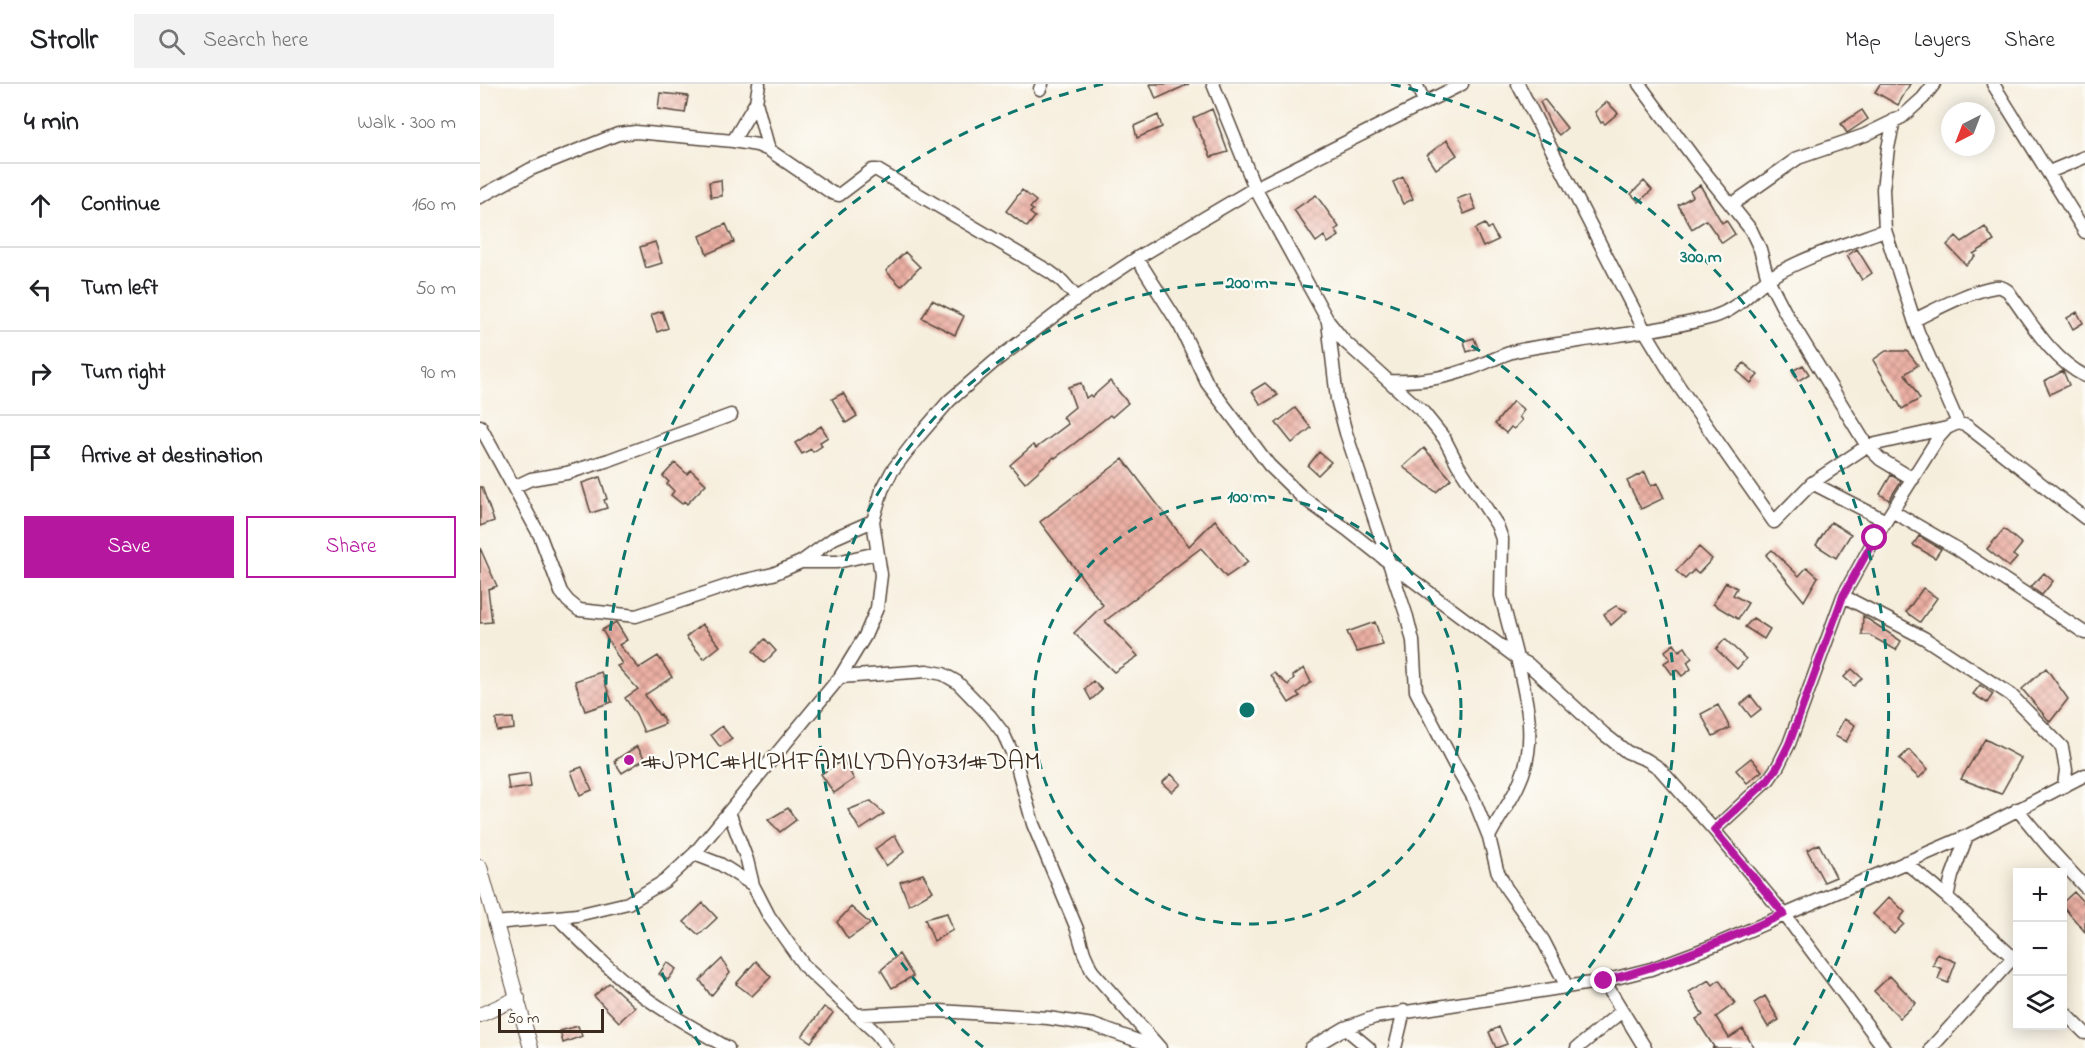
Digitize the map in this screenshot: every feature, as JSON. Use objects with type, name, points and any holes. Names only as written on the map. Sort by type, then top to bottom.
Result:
[{"type":"street","points":[[733,141],[756,102],[759,84]]},
{"type":"street","points":[[1213,84],[1255,188],[1328,321],[1344,341],[1423,412],[1444,438],[1458,465],[1497,525],[1502,539],[1501,597],[1528,704],[1528,757],[1521,781],[1489,837]]},
{"type":"street","points":[[1416,84],[1425,103]]},
{"type":"street","points":[[495,922],[577,915],[628,903],[665,881],[694,854],[840,677],[865,636],[877,608],[881,575],[873,521],[882,490],[892,471],[950,400],[1077,298],[1137,258],[1255,188],[1462,84]]},
{"type":"street","points":[[1518,84],[1645,331],[1678,385],[1774,522],[1812,483],[1867,446],[1952,426],[1967,426],[2085,518]]},
{"type":"street","points":[[1639,84],[1751,230],[1763,256],[1768,279],[1785,312],[1867,446],[1880,459],[1913,479]]},
{"type":"street","points":[[1731,205],[1798,158],[1865,135],[1902,117],[1923,98],[1934,84]]},
{"type":"street","points":[[1993,84],[2085,232]]},
{"type":"street","points":[[756,102],[769,150]]},
{"type":"street","points":[[1894,120],[1883,189],[1886,230],[1914,320],[1952,426]]},
{"type":"street","points":[[480,197],[531,169],[618,134],[636,132],[746,142],[769,150],[832,193],[839,195],[872,170],[877,170],[1050,272],[1062,281],[1077,298]]},
{"type":"street","points":[[2049,172],[2085,157]]},
{"type":"street","points":[[1389,381],[1428,380],[1471,369],[1515,351],[1645,331],[1714,316],[1742,303],[1768,279],[1813,257],[1886,230]]},
{"type":"street","points":[[1137,258],[1180,326],[1207,383],[1269,465],[1302,497],[1528,664],[1604,734],[1627,752],[1659,768],[1784,914],[1884,1048]]},
{"type":"street","points":[[1914,320],[1971,295],[2003,287],[2047,344],[2064,361],[2085,376]]},
{"type":"street","points":[[1328,321],[1340,410],[1391,564],[1413,641],[1416,691],[1473,797],[1489,837],[1497,870],[1506,888],[1543,940],[1567,987]]},
{"type":"street","points":[[514,487],[531,479],[567,473],[609,460],[731,415]]},
{"type":"street","points":[[480,426],[540,536],[561,592],[579,610],[636,616],[773,574],[801,562],[834,538],[873,521]]},
{"type":"street","points":[[1714,830],[1768,780],[1778,766],[1789,744],[1843,596],[1889,516],[1938,438],[1952,426]]},
{"type":"street","points":[[1812,483],[1889,516],[1974,559],[2085,633]]},
{"type":"street","points":[[801,562],[837,562],[877,553]]},
{"type":"street","points":[[1843,596],[1924,638],[2011,695],[2042,724],[2062,747],[2066,770],[2064,786]]},
{"type":"street","points":[[840,677],[916,671],[943,674],[957,682],[990,716],[1002,733],[1015,759],[1033,824],[1077,928],[1092,971],[1159,1048]]},
{"type":"street","points":[[1311,1048],[1345,1028],[1375,1017],[1604,981],[1651,969],[1715,945],[1967,836],[2085,775]]},
{"type":"street","points":[[2018,809],[2085,887]]},
{"type":"street","points":[[729,812],[747,860],[753,885],[769,916],[805,967],[877,1034],[887,1048]]},
{"type":"street","points":[[1947,897],[1967,836]]},
{"type":"street","points":[[694,854],[720,864],[753,885]]},
{"type":"street","points":[[1905,862],[2013,958]]},
{"type":"street","points":[[480,867],[531,1048]]},
{"type":"street","points":[[557,917],[606,965],[640,993],[667,1013],[728,1048]]},
{"type":"street","points":[[1930,1048],[2013,962]]},
{"type":"street","points":[[1604,981],[1645,1048]]},
{"type":"street","points":[[480,1015],[518,998]]},
{"type":"street","points":[[856,1015],[940,1011],[1048,1018],[1093,1025],[1159,1048]]},
{"type":"street","points":[[1395,1048],[1404,1011]]},
{"type":"street","points":[[1577,1048],[1622,1011]]},
{"type":"street","points":[[2067,1015],[2085,1033]]},
{"type":"street","points":[[1345,1028],[1369,1048]]},
{"type":"building","points":[[1150,84],[1189,84],[1156,99]]},
{"type":"building","points":[[1880,84],[1910,84],[1898,105],[1875,92]]},
{"type":"building","points":[[660,93],[688,96],[685,113],[658,109]]},
{"type":"building","points":[[1544,99],[1567,128],[1559,135],[1552,127],[1540,102]]},
{"type":"building","points":[[1607,102],[1618,113],[1605,124],[1601,123],[1595,112]]},
{"type":"building","points":[[1212,109],[1228,152],[1211,157],[1193,118]]},
{"type":"building","points":[[1862,110],[1868,119],[1847,133],[1841,124]]},
{"type":"building","points":[[1158,115],[1162,127],[1137,138],[1134,126]]},
{"type":"building","points":[[1447,140],[1457,155],[1436,169],[1427,155]]},
{"type":"building","points":[[1403,177],[1413,199],[1403,204],[1393,182]]},
{"type":"building","points":[[721,180],[722,196],[711,197],[709,182]]},
{"type":"building","points":[[1644,181],[1652,190],[1639,202],[1631,194]]},
{"type":"building","points":[[1700,185],[1722,223],[1726,220],[1735,234],[1722,243],[1706,220],[1692,229],[1678,205],[1693,196],[1690,191]]},
{"type":"building","points":[[1022,190],[1036,201],[1030,208],[1033,210],[1030,213],[1035,217],[1027,227],[1006,211]]},
{"type":"building","points":[[1470,194],[1476,209],[1464,214],[1457,199]]},
{"type":"building","points":[[1316,195],[1339,227],[1335,230],[1339,236],[1328,243],[1324,236],[1316,242],[1294,210]]},
{"type":"building","points":[[726,224],[734,242],[707,254],[700,236]]},
{"type":"building","points":[[1485,224],[1488,229],[1491,227],[1498,240],[1483,247],[1475,229]]},
{"type":"building","points":[[1985,227],[1994,241],[1973,254],[1975,256],[1966,265],[1947,245],[1956,236],[1962,242]]},
{"type":"building","points":[[655,242],[662,263],[646,268],[640,247]]},
{"type":"building","points":[[1857,249],[1872,273],[1862,280],[1847,256]]},
{"type":"building","points":[[905,252],[920,267],[901,286],[886,271]]},
{"type":"building","points":[[932,300],[964,316],[955,335],[922,318]]},
{"type":"building","points":[[662,311],[668,328],[657,332],[651,315]]},
{"type":"building","points":[[2077,312],[2083,323],[2073,329],[2067,318]]},
{"type":"building","points":[[1474,338],[1478,348],[1467,352],[1464,341]]},
{"type":"building","points":[[1886,351],[1907,351],[1918,365],[1905,374],[1920,399],[1902,409],[1873,360]]},
{"type":"building","points":[[1744,363],[1758,375],[1751,383],[1737,371]]},
{"type":"building","points":[[1803,365],[1809,374],[1798,381],[1792,371]]},
{"type":"building","points":[[2063,371],[2069,385],[2050,394],[2044,381]]},
{"type":"building","points":[[1110,381],[1128,403],[1112,417],[1110,415],[1054,457],[1025,483],[1010,465],[1033,445],[1036,448],[1068,424],[1063,417],[1075,407],[1068,387],[1081,383],[1086,398],[1090,395],[1092,397]]},
{"type":"building","points":[[1265,383],[1278,395],[1261,405],[1252,391]]},
{"type":"building","points":[[843,393],[857,416],[846,423],[832,399]]},
{"type":"building","points":[[1513,401],[1524,410],[1519,417],[1522,420],[1514,429],[1511,427],[1506,433],[1495,424]]},
{"type":"building","points":[[1295,408],[1311,428],[1292,443],[1276,423]]},
{"type":"building","points":[[821,426],[828,437],[820,442],[822,446],[813,452],[811,449],[802,454],[795,443]]},
{"type":"building","points":[[1424,448],[1451,479],[1436,492],[1403,467]]},
{"type":"building","points":[[1319,452],[1331,462],[1318,475],[1308,466]]},
{"type":"building","points":[[1123,459],[1189,546],[1215,520],[1248,562],[1226,577],[1201,548],[1105,621],[1138,656],[1114,672],[1074,633],[1103,605],[1040,522]]},
{"type":"building","points":[[675,463],[687,474],[691,470],[706,484],[687,504],[684,501],[682,504],[671,495],[674,491],[663,476]]},
{"type":"building","points":[[1645,472],[1651,486],[1657,483],[1664,498],[1641,509],[1627,481]]},
{"type":"building","points":[[1891,475],[1901,481],[1889,500],[1880,494]]},
{"type":"building","points":[[600,477],[607,499],[604,500],[607,508],[591,513],[582,483]]},
{"type":"building","points":[[480,487],[482,487],[494,521],[480,526]]},
{"type":"building","points":[[1831,522],[1851,534],[1836,558],[1816,545]]},
{"type":"building","points":[[2004,529],[2022,544],[2013,555],[2017,558],[2009,567],[1987,549]]},
{"type":"building","points":[[1919,536],[1941,549],[1935,558],[1913,545]]},
{"type":"building","points":[[1699,547],[1712,559],[1698,574],[1694,570],[1685,579],[1676,571]]},
{"type":"building","points":[[480,548],[497,586],[488,589],[492,622],[480,623]]},
{"type":"building","points":[[1772,550],[1799,576],[1807,567],[1818,577],[1804,601],[1766,555]]},
{"type":"building","points":[[2044,573],[2053,581],[2042,595],[2031,587]]},
{"type":"building","points":[[1726,582],[1737,588],[1733,595],[1748,603],[1738,619],[1713,604]]},
{"type":"building","points":[[1923,588],[1937,598],[1920,622],[1906,612]]},
{"type":"building","points":[[1616,606],[1627,611],[1611,625],[1604,614]]},
{"type":"building","points":[[1863,616],[1901,641],[1896,650],[1869,635],[1862,635]]},
{"type":"building","points":[[1753,618],[1770,629],[1764,639],[1745,627]]},
{"type":"building","points":[[616,622],[627,640],[619,645],[639,668],[658,656],[672,677],[645,695],[659,715],[661,714],[665,724],[644,732],[625,698],[638,689],[617,666],[622,664],[602,630]]},
{"type":"building","points":[[1375,622],[1383,645],[1357,652],[1347,632]]},
{"type":"building","points":[[702,624],[720,646],[704,659],[686,637]]},
{"type":"building","points":[[765,639],[776,651],[764,663],[753,651]]},
{"type":"building","points":[[1725,639],[1746,659],[1737,669],[1716,649]]},
{"type":"building","points":[[1674,644],[1679,651],[1685,647],[1692,658],[1687,662],[1691,669],[1682,676],[1677,670],[1672,674],[1664,663],[1670,659],[1665,651]]},
{"type":"building","points":[[1304,668],[1311,682],[1297,693],[1300,696],[1289,703],[1271,675],[1274,673],[1288,685],[1294,678],[1293,676]]},
{"type":"building","points":[[2046,668],[2068,699],[2050,722],[2022,689]]},
{"type":"building","points":[[1852,669],[1862,678],[1854,686],[1844,677]]},
{"type":"building","points":[[601,672],[612,702],[585,711],[575,681]]},
{"type":"building","points":[[1093,681],[1102,690],[1091,700],[1085,689]]},
{"type":"building","points":[[1980,685],[1993,694],[1987,703],[1973,694]]},
{"type":"building","points":[[1751,696],[1761,709],[1751,717],[1741,704]]},
{"type":"building","points":[[1718,705],[1730,728],[1713,736],[1701,714]]},
{"type":"building","points":[[513,718],[514,729],[497,731],[496,719]]},
{"type":"building","points":[[1844,719],[1855,725],[1846,742],[1835,736]]},
{"type":"building","points":[[722,726],[732,739],[720,747],[711,735]]},
{"type":"building","points":[[1985,739],[2021,758],[2001,794],[1961,779]]},
{"type":"building","name":"#JPMC#HLPHFAMILYDAY0731#DAM","points":[[637,746],[645,759],[622,773],[614,761]]},
{"type":"building","points":[[1909,750],[1928,769],[1919,778],[1899,759]]},
{"type":"building","points":[[1751,758],[1762,771],[1747,783],[1736,770]]},
{"type":"building","points":[[843,760],[854,779],[834,793],[821,774]]},
{"type":"building","points":[[582,767],[592,790],[580,795],[571,771]]},
{"type":"building","points":[[529,773],[531,787],[509,790],[507,776]]},
{"type":"building","points":[[1171,774],[1181,784],[1172,792],[1162,783]]},
{"type":"building","points":[[871,801],[884,814],[860,830],[848,810]]},
{"type":"building","points":[[788,808],[796,820],[780,832],[768,820]]},
{"type":"building","points":[[895,835],[904,852],[886,866],[875,849]]},
{"type":"building","points":[[1819,844],[1836,877],[1824,882],[1807,850]]},
{"type":"building","points":[[923,874],[933,891],[909,905],[900,882]]},
{"type":"building","points":[[2074,892],[2085,904],[2085,932],[2067,911],[2067,898]]},
{"type":"building","points":[[1889,897],[1905,912],[1899,919],[1904,924],[1894,934],[1873,914]]},
{"type":"building","points":[[703,903],[717,918],[699,935],[684,922]]},
{"type":"building","points":[[851,907],[870,924],[848,939],[837,922]]},
{"type":"building","points":[[947,913],[953,930],[934,941],[925,919]]},
{"type":"building","points":[[899,954],[913,976],[892,988],[881,970]]},
{"type":"building","points":[[1937,954],[1956,962],[1948,983],[1938,979],[1942,969],[1933,965]]},
{"type":"building","points":[[722,959],[730,973],[711,996],[700,980]]},
{"type":"building","points":[[756,961],[771,977],[752,996],[736,984]]},
{"type":"building","points":[[667,962],[676,969],[668,980],[659,974]]},
{"type":"building","points":[[1890,976],[1916,1003],[1900,1018],[1874,991]]},
{"type":"building","points":[[1709,980],[1713,985],[1719,980],[1735,1003],[1716,1017],[1729,1038],[1743,1029],[1754,1048],[1712,1048],[1714,1047],[1696,1019],[1703,1015],[1689,992]]},
{"type":"building","points":[[609,983],[635,1007],[619,1022],[594,996]]},
{"type":"building","points":[[1765,996],[1779,1020],[1768,1027],[1754,1003]]},
{"type":"building","points":[[824,1007],[833,1013],[811,1042],[802,1036]]},
{"type":"building","points":[[578,1026],[582,1036],[563,1043],[560,1031]]},
{"type":"building","points":[[1499,1027],[1507,1044],[1496,1048],[1489,1032]]},
{"type":"place","name":"#JPMC#HLPHFAMILYDAY0731#DAM","points":[[629,760]]},
{"type":"route","points":[[1604,981],[1651,969],[1715,945],[1784,914],[1714,830],[1768,780],[1778,766],[1789,744],[1843,596],[1875,538]]}]
